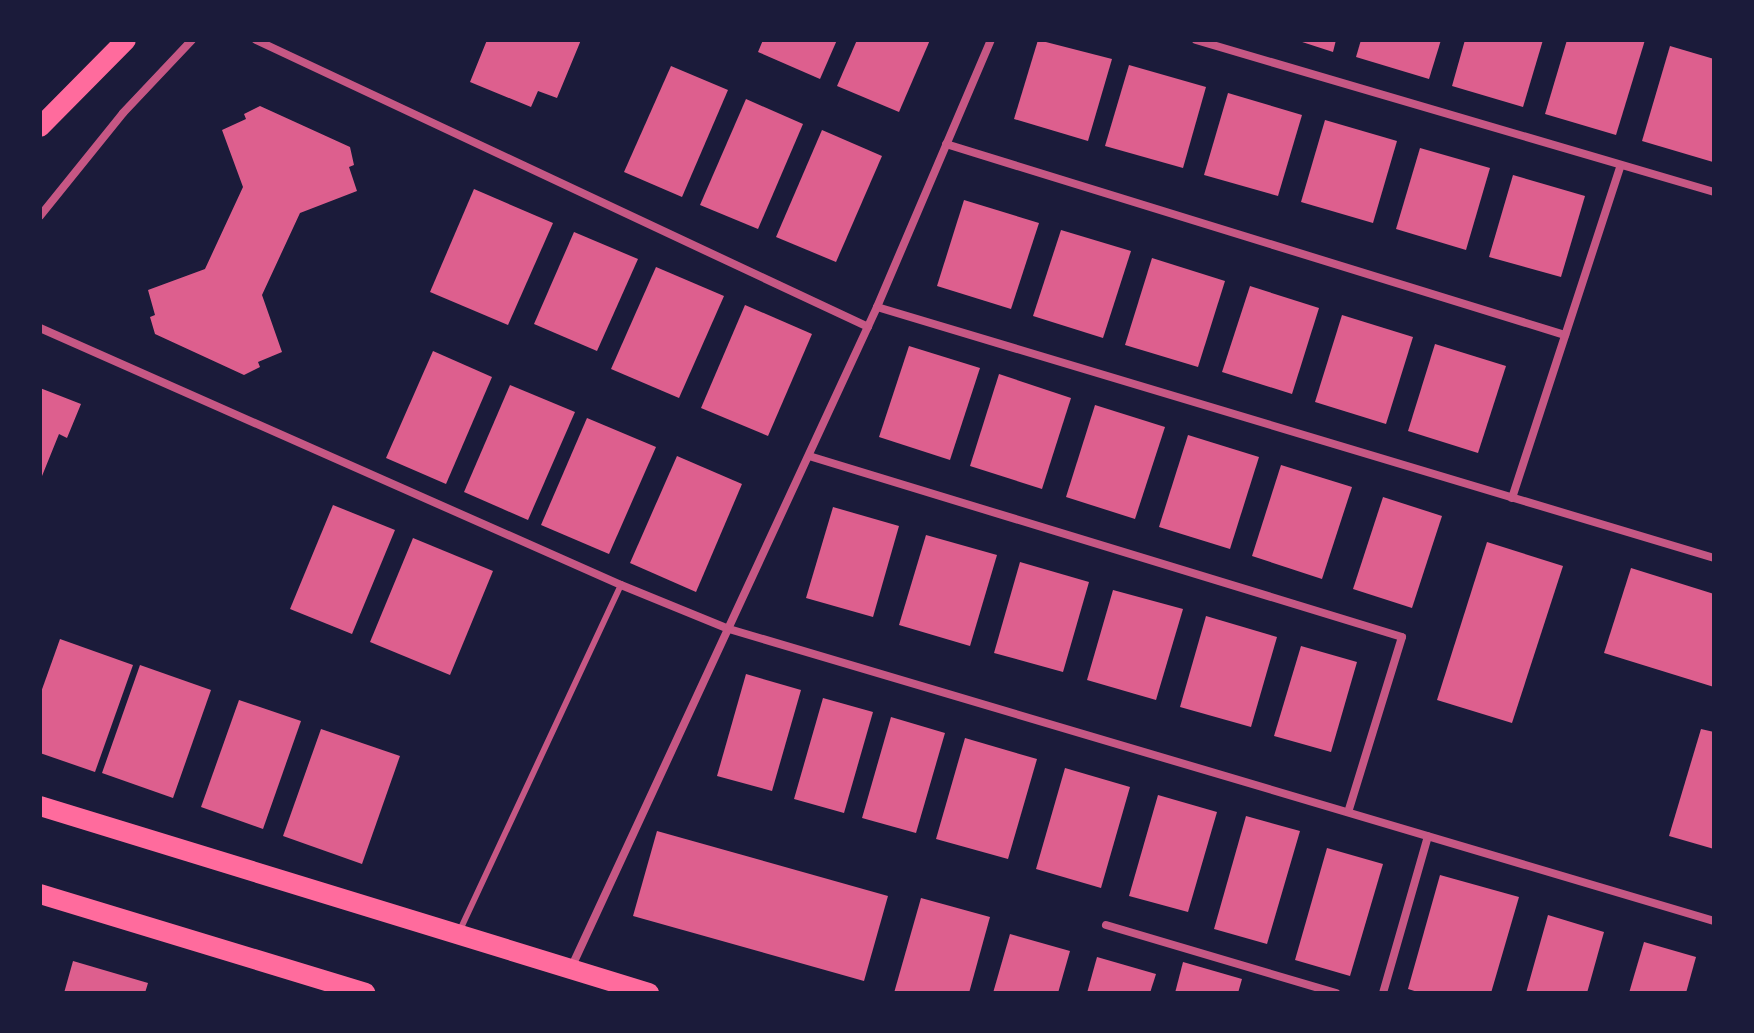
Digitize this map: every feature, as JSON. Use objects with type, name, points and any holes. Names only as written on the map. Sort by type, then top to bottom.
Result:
[{"type":"main road","points":[[40,127],[126,40]]},
{"type":"main road","points":[[40,806],[457,937],[649,993]]},
{"type":"main road","points":[[40,894],[365,993]]},
{"type":"street","points":[[40,216],[123,113],[192,40]]},
{"type":"street","points":[[256,40],[868,327]]},
{"type":"street","points":[[570,971],[868,327],[991,40]]},
{"type":"street","points":[[1196,40],[1714,192]]},
{"type":"street","points":[[946,144],[1565,335]]},
{"type":"street","points":[[1512,498],[1621,165]]},
{"type":"street","points":[[877,307],[1714,558]]},
{"type":"street","points":[[40,328],[621,585],[729,629],[1714,921]]},
{"type":"street","points":[[809,456],[1402,637],[1348,812]]},
{"type":"street","points":[[1383,993],[1428,836]]},
{"type":"street","points":[[1106,925],[1336,993]]},
{"type":"lane","points":[[457,937],[621,585]]},
{"type":"building","points":[[487,40],[581,40],[557,98],[538,91],[531,107],[470,82]]},
{"type":"building","points":[[763,40],[837,40],[820,79],[758,52]]},
{"type":"building","points":[[857,40],[930,40],[899,112],[837,86]]},
{"type":"building","points":[[1038,40],[1112,59],[1088,141],[1014,119]]},
{"type":"building","points":[[1296,40],[1336,40],[1333,52]]},
{"type":"building","points":[[1361,40],[1441,40],[1429,79],[1356,57]]},
{"type":"building","points":[[1465,40],[1543,40],[1523,107],[1452,86]]},
{"type":"building","points":[[1567,40],[1645,40],[1616,135],[1545,114]]},
{"type":"building","points":[[1670,46],[1714,59],[1713,162],[1642,141]]},
{"type":"building","points":[[1129,65],[1206,87],[1183,168],[1105,146]]},
{"type":"building","points":[[671,66],[728,90],[682,197],[624,172]]},
{"type":"building","points":[[1228,93],[1302,115],[1278,196],[1204,175]]},
{"type":"building","points":[[746,99],[803,124],[758,229],[700,205]]},
{"type":"building","points":[[260,106],[350,147],[354,165],[349,167],[357,191],[300,213],[262,295],[282,352],[258,362],[260,367],[244,375],[155,334],[150,317],[155,315],[148,290],[205,269],[243,187],[222,130],[246,119],[244,114]]},
{"type":"building","points":[[1325,120],[1397,141],[1373,223],[1301,202]]},
{"type":"building","points":[[822,130],[882,156],[836,262],[776,237]]},
{"type":"building","points":[[1420,148],[1490,168],[1466,250],[1396,229]]},
{"type":"building","points":[[1513,175],[1585,196],[1561,277],[1489,257]]},
{"type":"building","points":[[474,189],[553,223],[508,325],[430,292]]},
{"type":"building","points":[[964,200],[1039,223],[1011,309],[937,286]]},
{"type":"building","points":[[1061,230],[1131,251],[1103,338],[1033,316]]},
{"type":"building","points":[[574,232],[638,259],[597,351],[534,324]]},
{"type":"building","points":[[1152,258],[1225,281],[1198,367],[1125,345]]},
{"type":"building","points":[[656,267],[724,296],[679,398],[611,369]]},
{"type":"building","points":[[1250,286],[1319,308],[1292,394],[1222,372]]},
{"type":"building","points":[[745,305],[812,334],[768,436],[701,408]]},
{"type":"building","points":[[1342,315],[1413,337],[1386,424],[1315,402]]},
{"type":"building","points":[[1435,344],[1506,366],[1478,453],[1408,431]]},
{"type":"building","points":[[909,346],[980,368],[950,460],[879,437]]},
{"type":"building","points":[[433,351],[492,377],[446,484],[386,458]]},
{"type":"building","points":[[999,374],[1071,398],[1042,489],[970,466]]},
{"type":"building","points":[[510,385],[575,412],[528,520],[464,492]]},
{"type":"building","points":[[40,388],[81,404],[67,438],[59,434],[40,481]]},
{"type":"building","points":[[1095,405],[1165,427],[1135,519],[1066,497]]},
{"type":"building","points":[[587,418],[656,447],[609,554],[541,525]]},
{"type":"building","points":[[1188,435],[1259,457],[1230,549],[1159,527]]},
{"type":"building","points":[[677,456],[742,484],[696,592],[630,563]]},
{"type":"building","points":[[1281,465],[1352,487],[1322,579],[1252,556]]},
{"type":"building","points":[[1383,497],[1442,516],[1412,608],[1353,589]]},
{"type":"building","points":[[333,505],[395,530],[352,634],[290,609]]},
{"type":"building","points":[[833,507],[899,526],[873,617],[806,598]]},
{"type":"building","points":[[926,535],[997,555],[970,646],[899,625]]},
{"type":"building","points":[[413,538],[493,571],[450,675],[370,642]]},
{"type":"building","points":[[1487,542],[1563,566],[1512,723],[1437,700]]},
{"type":"building","points":[[1020,562],[1089,582],[1063,672],[994,653]]},
{"type":"building","points":[[1631,568],[1714,594],[1714,687],[1604,653]]},
{"type":"building","points":[[1113,590],[1183,609],[1156,700],[1087,680]]},
{"type":"building","points":[[1206,616],[1277,637],[1251,727],[1180,707]]},
{"type":"building","points":[[60,639],[133,665],[95,772],[40,753],[40,695]]},
{"type":"building","points":[[1301,646],[1357,662],[1331,752],[1274,736]]},
{"type":"building","points":[[140,665],[211,690],[173,798],[102,773]]},
{"type":"building","points":[[746,674],[801,690],[772,791],[717,776]]},
{"type":"building","points":[[823,698],[873,712],[844,813],[794,799]]},
{"type":"building","points":[[239,700],[301,721],[263,829],[201,807]]},
{"type":"building","points":[[891,717],[945,733],[916,833],[862,818]]},
{"type":"building","points":[[321,729],[400,756],[362,864],[283,836]]},
{"type":"building","points":[[1701,729],[1714,732],[1714,849],[1669,836]]},
{"type":"building","points":[[965,738],[1037,759],[1008,859],[936,839]]},
{"type":"building","points":[[1065,768],[1130,787],[1101,888],[1036,869]]},
{"type":"building","points":[[1158,795],[1217,812],[1188,912],[1129,896]]},
{"type":"building","points":[[1246,816],[1300,831],[1267,944],[1214,929]]},
{"type":"building","points":[[657,831],[888,896],[864,981],[633,916]]},
{"type":"building","points":[[1327,848],[1383,864],[1350,976],[1295,960]]},
{"type":"building","points":[[1440,875],[1519,897],[1491,993],[1421,993],[1408,989]]},
{"type":"building","points":[[921,898],[990,917],[969,993],[894,993]]},
{"type":"building","points":[[1548,915],[1604,932],[1587,993],[1526,993]]},
{"type":"building","points":[[1010,934],[1070,951],[1058,993],[993,993]]},
{"type":"building","points":[[1644,942],[1696,957],[1686,993],[1629,993]]},
{"type":"building","points":[[1097,957],[1156,974],[1150,993],[1087,993]]},
{"type":"building","points":[[73,961],[148,983],[145,993],[64,993]]},
{"type":"building","points":[[1183,962],[1242,979],[1238,993],[1175,993]]}]
